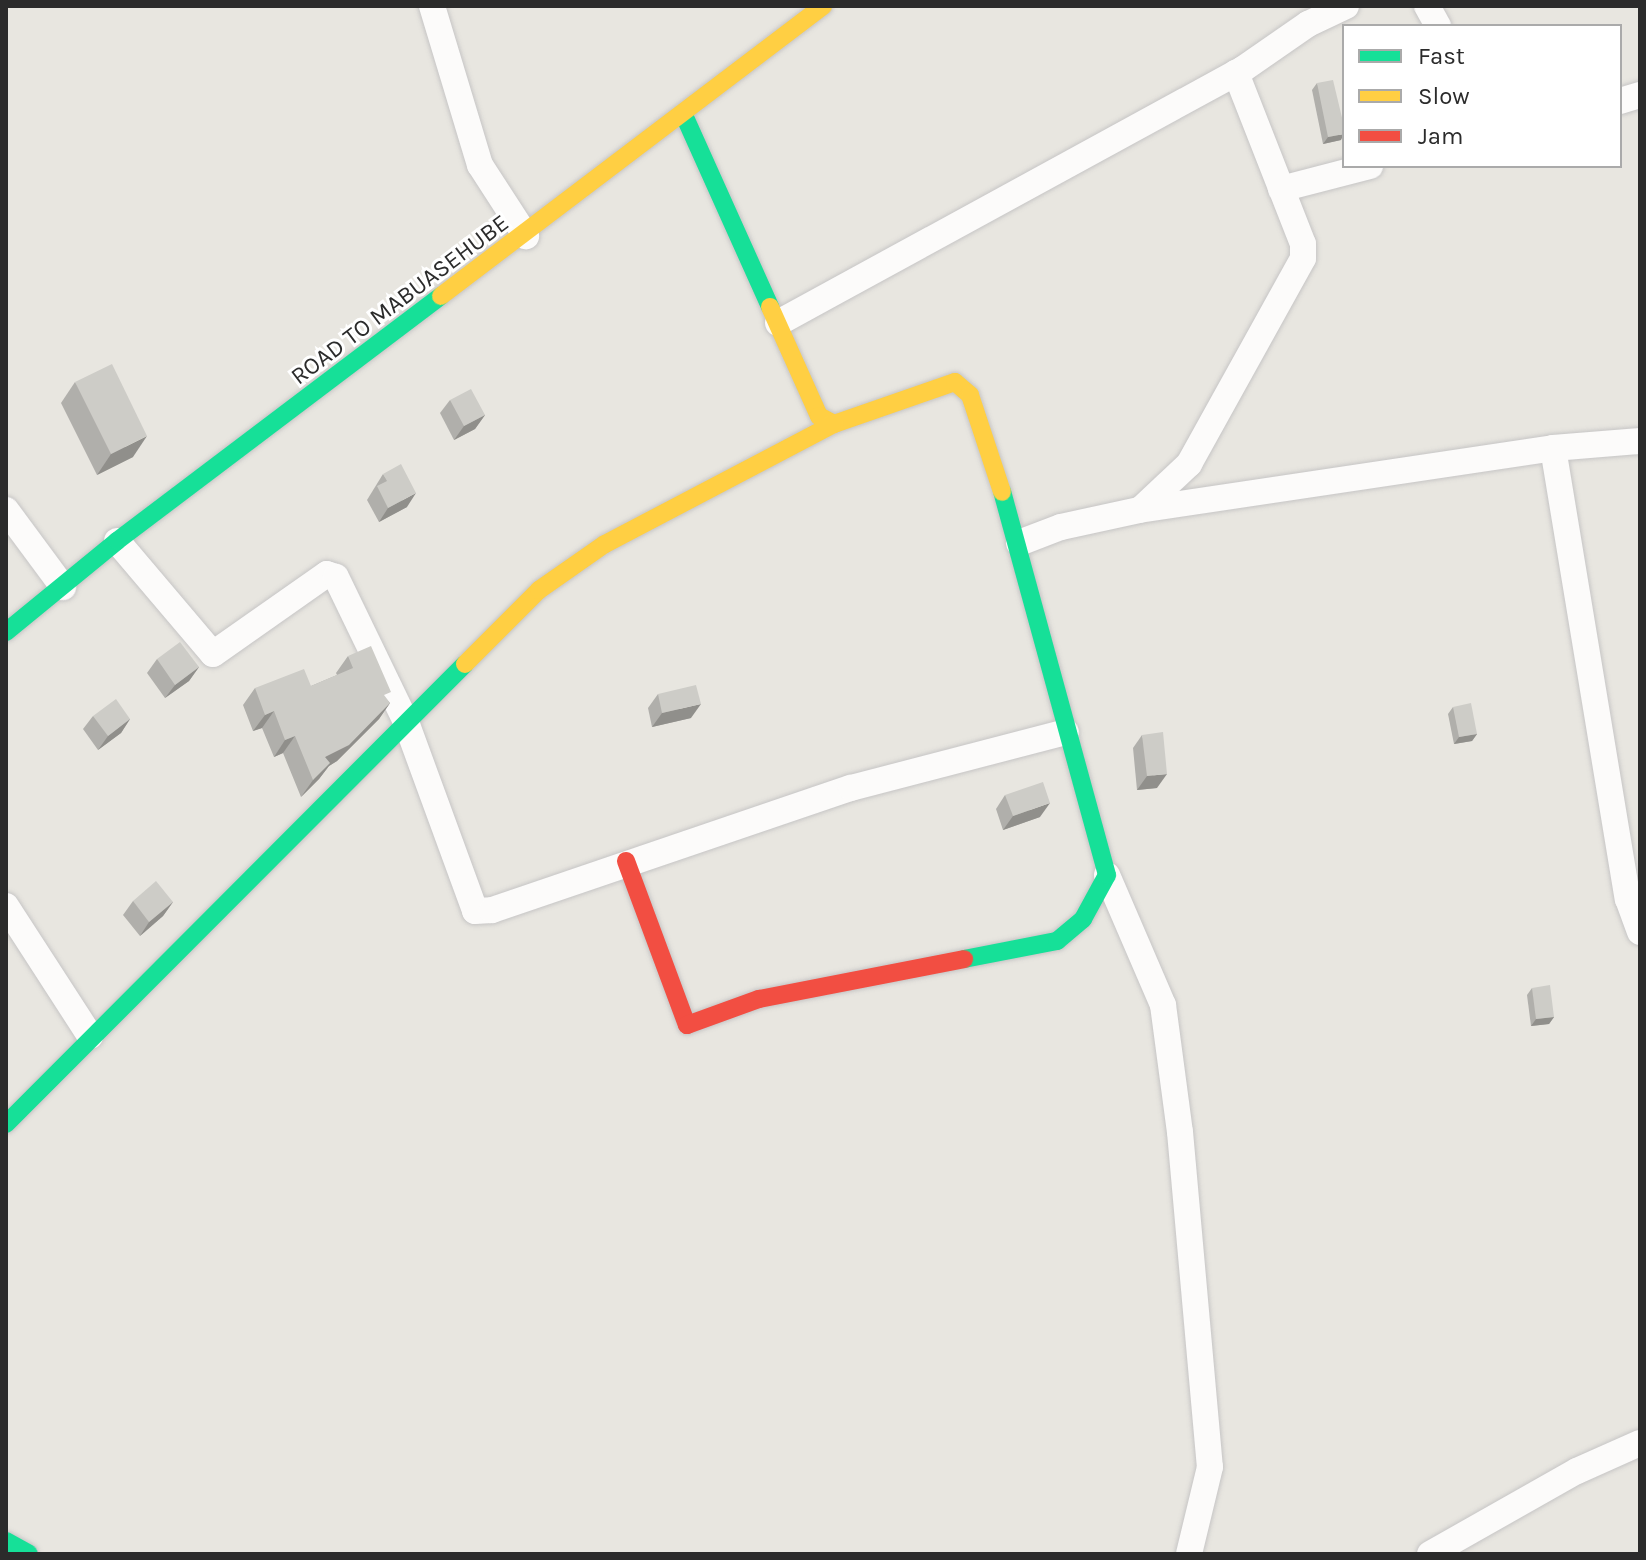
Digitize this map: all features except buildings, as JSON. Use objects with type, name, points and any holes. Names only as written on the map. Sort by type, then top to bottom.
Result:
[{"type":"street","points":[[432,6],[480,165],[526,236]]},
{"type":"street","name":"ROAD TO MABUASEHUBE","points":[[6,632],[117,541],[526,236],[823,6]]},
{"type":"street","points":[[778,323],[1236,73],[1308,24],[1346,6]]},
{"type":"street","points":[[1427,6],[1437,24]]},
{"type":"street","points":[[1139,510],[1189,464],[1299,271],[1303,244],[1236,73]]},
{"type":"street","points":[[683,113],[815,409],[834,424]]},
{"type":"street","points":[[1281,189],[1362,168]]},
{"type":"street","points":[[6,1124],[90,1036],[148,984],[539,590],[594,551],[834,424],[941,383],[963,386],[976,409],[1019,543],[1066,732],[1107,875],[1163,1005],[1180,1132],[1210,1467],[1189,1554]]},
{"type":"street","points":[[1019,543],[1061,527],[1139,510],[1553,448],[1640,441]]},
{"type":"street","points":[[1553,448],[1628,899],[1640,932]]},
{"type":"street","points":[[6,510],[63,587]]},
{"type":"street","points":[[117,541],[213,654],[327,574],[336,577],[406,722],[475,911],[492,910],[626,861],[851,788],[1066,732]]},
{"type":"street","points":[[626,861],[687,1025],[759,999],[1057,941],[1083,919],[1107,875]]},
{"type":"street","points":[[6,906],[90,1036]]},
{"type":"street","points":[[1430,1554],[1577,1471],[1640,1443]]},
{"type":"street","points":[[6,1541],[29,1554]]},
{"type":"traffic: fast","points":[[683,113],[770,307]]},
{"type":"traffic: fast","points":[[6,632],[117,541],[441,296]]},
{"type":"traffic: fast","points":[[964,959],[1057,941],[1083,919],[1107,875],[1002,492]]},
{"type":"traffic: fast","points":[[6,1124],[465,664]]},
{"type":"traffic: fast","points":[[6,1541],[29,1554]]},
{"type":"traffic: slow","points":[[441,296],[823,6]]},
{"type":"traffic: slow","points":[[770,307],[819,416],[834,424],[955,382],[970,395],[1002,492]]},
{"type":"traffic: slow","points":[[465,664],[539,590],[605,544],[834,424]]},
{"type":"traffic: jam","points":[[626,861],[687,1025],[759,999],[964,959]]}]
